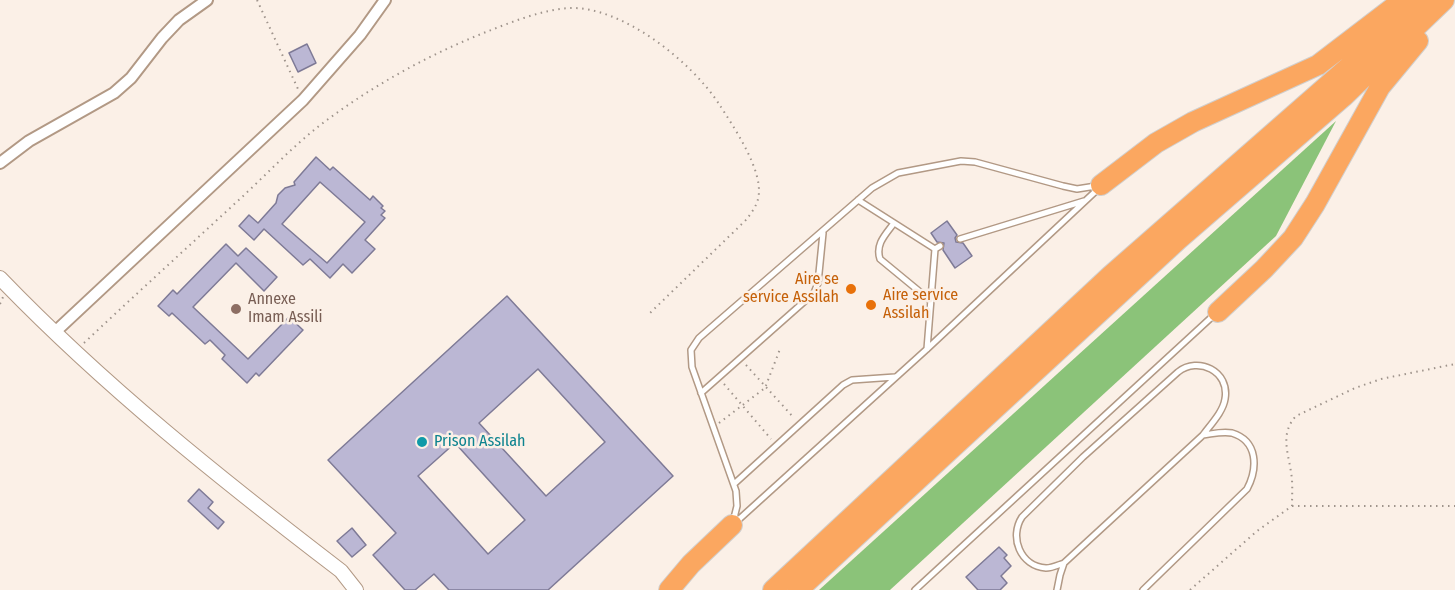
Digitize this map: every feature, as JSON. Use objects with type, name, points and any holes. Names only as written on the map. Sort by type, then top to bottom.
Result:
[{"type":"highway","points":[[1101,185],[1156,143],[1193,122],[1318,65],[1403,0]]},
{"type":"highway","points":[[773,590],[1110,276],[1425,0]]},
{"type":"highway","points":[[798,590],[1179,239],[1343,97],[1444,0]]},
{"type":"highway","points":[[1218,312],[1293,238],[1315,204],[1380,87],[1455,0]]},
{"type":"highway","points":[[669,590],[691,564],[732,525]]},
{"type":"street","points":[[0,163],[29,141],[114,93],[131,78],[179,20],[207,0]]},
{"type":"street","points":[[55,332],[303,100],[360,35],[385,0]]},
{"type":"street","points":[[0,278],[75,351],[187,450],[341,571],[356,590]]},
{"type":"lane","points":[[732,525],[737,506],[734,484],[692,367],[691,350],[699,338],[858,200],[885,179],[898,173],[961,161],[975,162],[1077,189],[1101,185]]},
{"type":"lane","points":[[732,525],[927,349],[1101,185]]},
{"type":"lane","points":[[858,200],[938,248],[927,349]]},
{"type":"lane","points":[[960,240],[1086,201]]},
{"type":"lane","points":[[894,223],[880,242],[878,252],[880,259],[931,301]]},
{"type":"lane","points":[[701,393],[814,293],[818,283],[822,233]]},
{"type":"lane","points":[[915,590],[1218,312]]},
{"type":"lane","points":[[1057,590],[1065,563],[1203,435],[1221,411],[1226,396],[1217,373],[1208,367],[1190,365],[1178,372],[1083,457],[1022,517],[1017,525],[1017,546],[1030,563],[1045,568],[1065,563]]},
{"type":"lane","points":[[734,484],[799,423],[852,380],[895,377]]},
{"type":"lane","points":[[1143,590],[1240,498],[1253,478],[1255,458],[1247,443],[1231,433],[1203,435]]},
{"type":"path","points":[[257,0],[303,100]]},
{"type":"path","points":[[75,351],[318,127],[376,87],[428,57],[530,16],[569,8],[619,20],[641,30],[663,46],[694,74],[716,100],[747,150],[756,175],[758,199],[747,219],[650,313]]},
{"type":"path","points":[[714,426],[765,388],[780,349]]},
{"type":"path","points":[[740,358],[799,423]]},
{"type":"path","points":[[1292,506],[1291,474],[1286,438],[1290,422],[1296,416],[1355,388],[1381,379],[1455,364]]},
{"type":"path","points":[[718,377],[777,445]]},
{"type":"path","points":[[1190,590],[1257,531],[1292,506],[1455,506]]},
{"type":"green space","points":[[1336,121],[1276,236],[890,590],[819,590]]},
{"type":"building","points":[[307,44],[316,63],[298,72],[289,53]]},
{"type":"building","points":[[316,157],[330,170],[333,167],[370,200],[373,196],[383,206],[381,208],[385,211],[381,215],[385,218],[365,240],[375,249],[352,273],[343,264],[330,278],[310,259],[303,265],[264,229],[254,240],[239,226],[249,215],[258,223],[276,203],[278,195],[285,188],[295,185],[294,182]],"holes":[[[320,182],[365,222],[327,263],[282,224]]]},
{"type":"building","points":[[947,221],[957,235],[956,242],[963,243],[972,256],[955,268],[943,250],[944,243],[937,242],[931,233]]},
{"type":"building","points":[[226,244],[238,256],[246,248],[277,277],[264,291],[236,263],[193,307],[248,359],[289,317],[303,330],[259,376],[256,373],[247,383],[222,359],[225,355],[210,340],[205,344],[172,313],[169,316],[158,306],[173,290],[177,294]]},
{"type":"building","name":"Prison Assilah","points":[[507,296],[673,476],[548,590],[449,590],[434,574],[415,590],[405,590],[373,555],[396,533],[328,460]],"holes":[[[538,369],[605,442],[546,496],[479,423]],[[455,443],[525,520],[488,554],[418,476]]]},
{"type":"building","points":[[199,489],[213,502],[208,508],[224,522],[218,529],[188,501]]},
{"type":"building","points":[[352,528],[366,545],[352,557],[337,541]]},
{"type":"building","points":[[999,547],[1007,555],[1004,558],[1011,566],[1001,576],[1007,583],[1000,590],[978,590],[966,577]]},
{"type":"place","name":"Aire se service Assilah","points":[[851,289]]},
{"type":"place","name":"Aire service Assilah","points":[[871,305]]},
{"type":"place","name":"Annexe Imam Assili","points":[[236,309]]},
{"type":"place","name":"Prison Assilah","points":[[422,442]]}]
